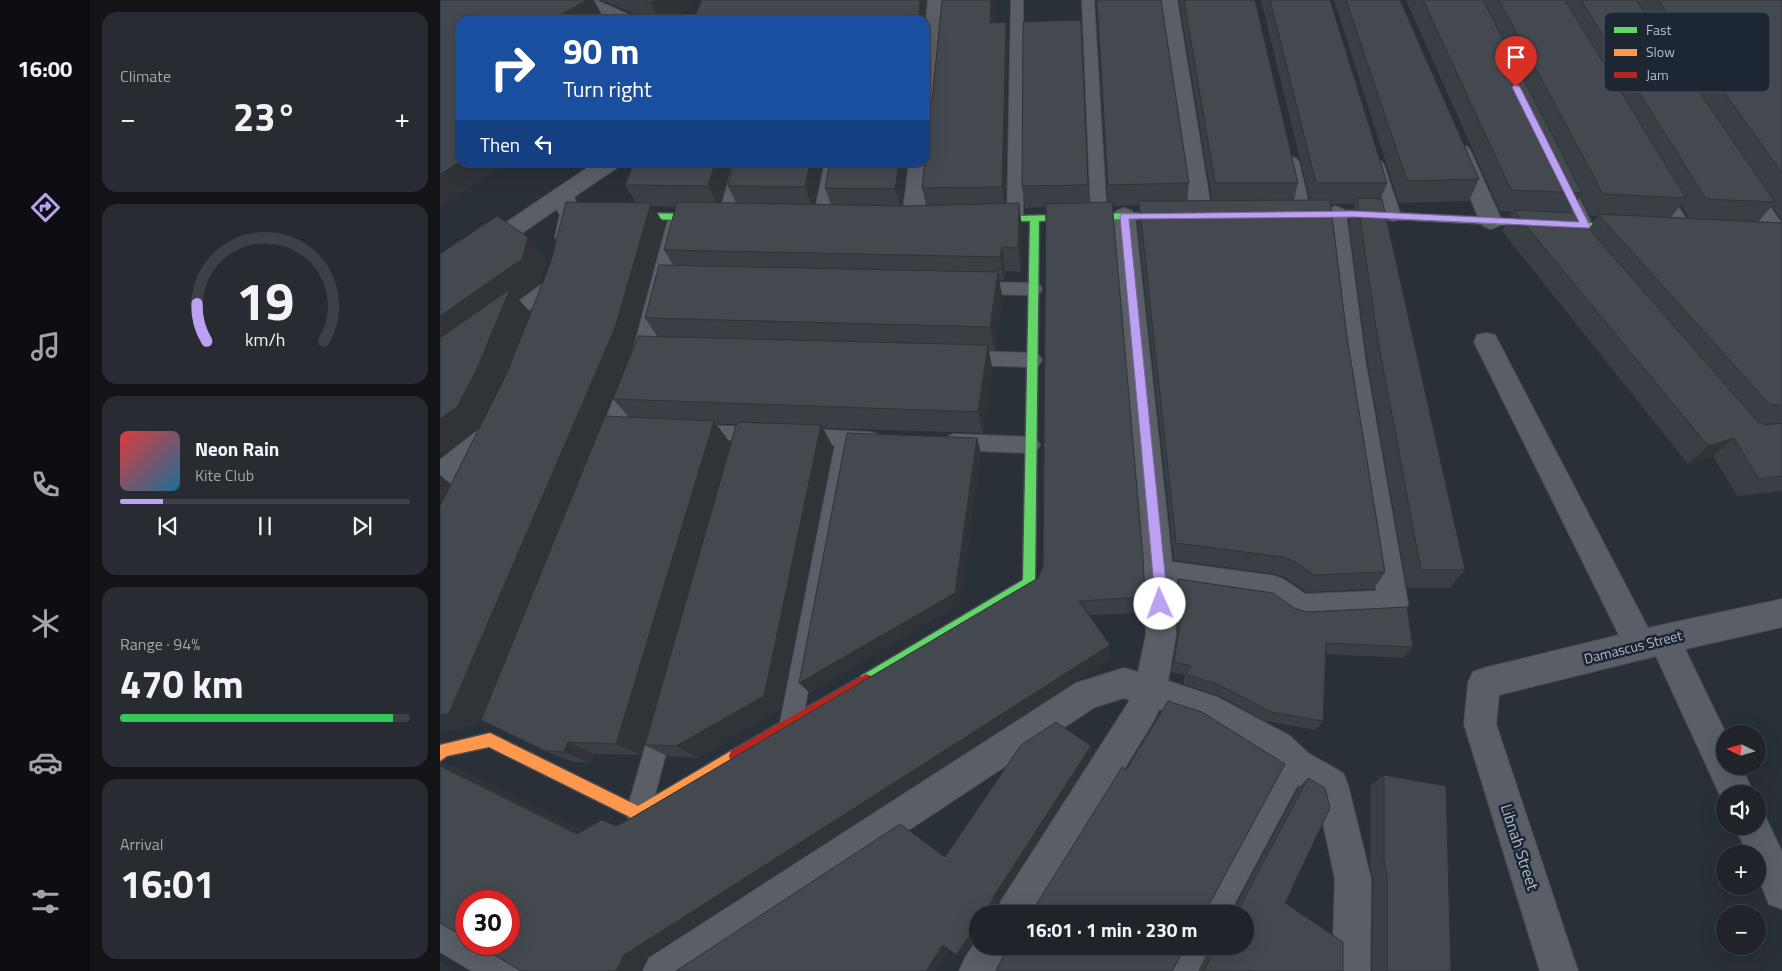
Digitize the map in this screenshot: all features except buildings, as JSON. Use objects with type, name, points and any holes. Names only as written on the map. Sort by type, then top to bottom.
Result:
[{"type":"street","points":[[581,0],[615,15]]},
{"type":"street","points":[[930,72],[937,0]]},
{"type":"street","points":[[969,219],[1206,214],[1168,0]]},
{"type":"street","points":[[1453,133],[1491,221]]},
{"type":"street","points":[[440,278],[571,208],[607,167]]},
{"type":"street","points":[[913,220],[919,167]]},
{"type":"street","points":[[1734,170],[1775,236]]},
{"type":"street","points":[[541,320],[555,283],[571,208]]},
{"type":"street","points":[[1286,214],[1393,216],[1565,225]]},
{"type":"street","points":[[1159,573],[1275,590],[1300,608],[1393,604],[1353,359],[1335,214]]},
{"type":"street","points":[[610,216],[731,217]]},
{"type":"street","points":[[596,475],[624,430],[655,350],[673,281],[680,217]]},
{"type":"street","points":[[1020,905],[1142,711],[1150,692],[1161,635],[1159,573],[1112,217]]},
{"type":"street","points":[[440,754],[443,750],[490,740],[638,814],[1029,583],[1035,218]]},
{"type":"street","points":[[1582,233],[1640,228]]},
{"type":"street","points":[[1668,230],[1690,231]]},
{"type":"street","points":[[1486,342],[1732,785]]},
{"type":"street","points":[[469,484],[506,409]]},
{"type":"street","points":[[440,476],[494,433]]},
{"type":"street","name":"Damascus Street","points":[[1480,724],[1484,683],[1782,613]]},
{"type":"street","points":[[662,971],[1087,694],[1124,683],[1206,708],[1278,748],[1296,765],[1331,784],[1353,879],[1351,971]]},
{"type":"street","points":[[490,740],[501,712]]},
{"type":"street","name":"Libnah Street","points":[[1480,724],[1559,971]]},
{"type":"street","points":[[1756,835],[1782,891]]},
{"type":"street","points":[[440,932],[508,971]]},
{"type":"street","points":[[978,971],[988,955]]},
{"type":"lane","points":[[1015,218],[1017,0]]},
{"type":"lane","points":[[1088,0],[1112,217]]},
{"type":"lane","points":[[1288,146],[1304,214]]},
{"type":"lane","points":[[1373,150],[1393,216]]},
{"type":"lane","points":[[731,217],[740,167]]},
{"type":"lane","points":[[821,219],[831,167]]},
{"type":"lane","points":[[1559,174],[1582,233]]},
{"type":"lane","points":[[1656,179],[1690,231]]},
{"type":"lane","points":[[1565,225],[1582,233]]},
{"type":"lane","points":[[494,327],[555,283]]},
{"type":"lane","points":[[966,288],[1034,289]]},
{"type":"lane","points":[[953,358],[1032,360]]},
{"type":"lane","points":[[684,432],[740,443],[771,435]]},
{"type":"lane","points":[[790,436],[885,439]]},
{"type":"lane","points":[[791,723],[846,438]]},
{"type":"lane","points":[[934,441],[1031,445]]},
{"type":"lane","points":[[638,814],[667,709]]},
{"type":"lane","points":[[1220,905],[1296,765]]},
{"type":"lane","points":[[1184,971],[1193,955]]},
{"type":"traffic: fast","points":[[1294,214],[1355,214],[1628,228]]},
{"type":"traffic: fast","points":[[984,219],[1176,215]]},
{"type":"traffic: fast","points":[[622,216],[711,217]]},
{"type":"traffic: fast","points":[[866,680],[1029,583],[1035,219]]},
{"type":"traffic: slow","points":[[440,754],[443,750],[490,740],[638,814],[736,756]]},
{"type":"traffic: jam","points":[[736,756],[866,680]]},
{"type":"route","points":[[1160,604],[1159,573],[1124,216],[1355,214],[1585,226],[1516,87]]}]
